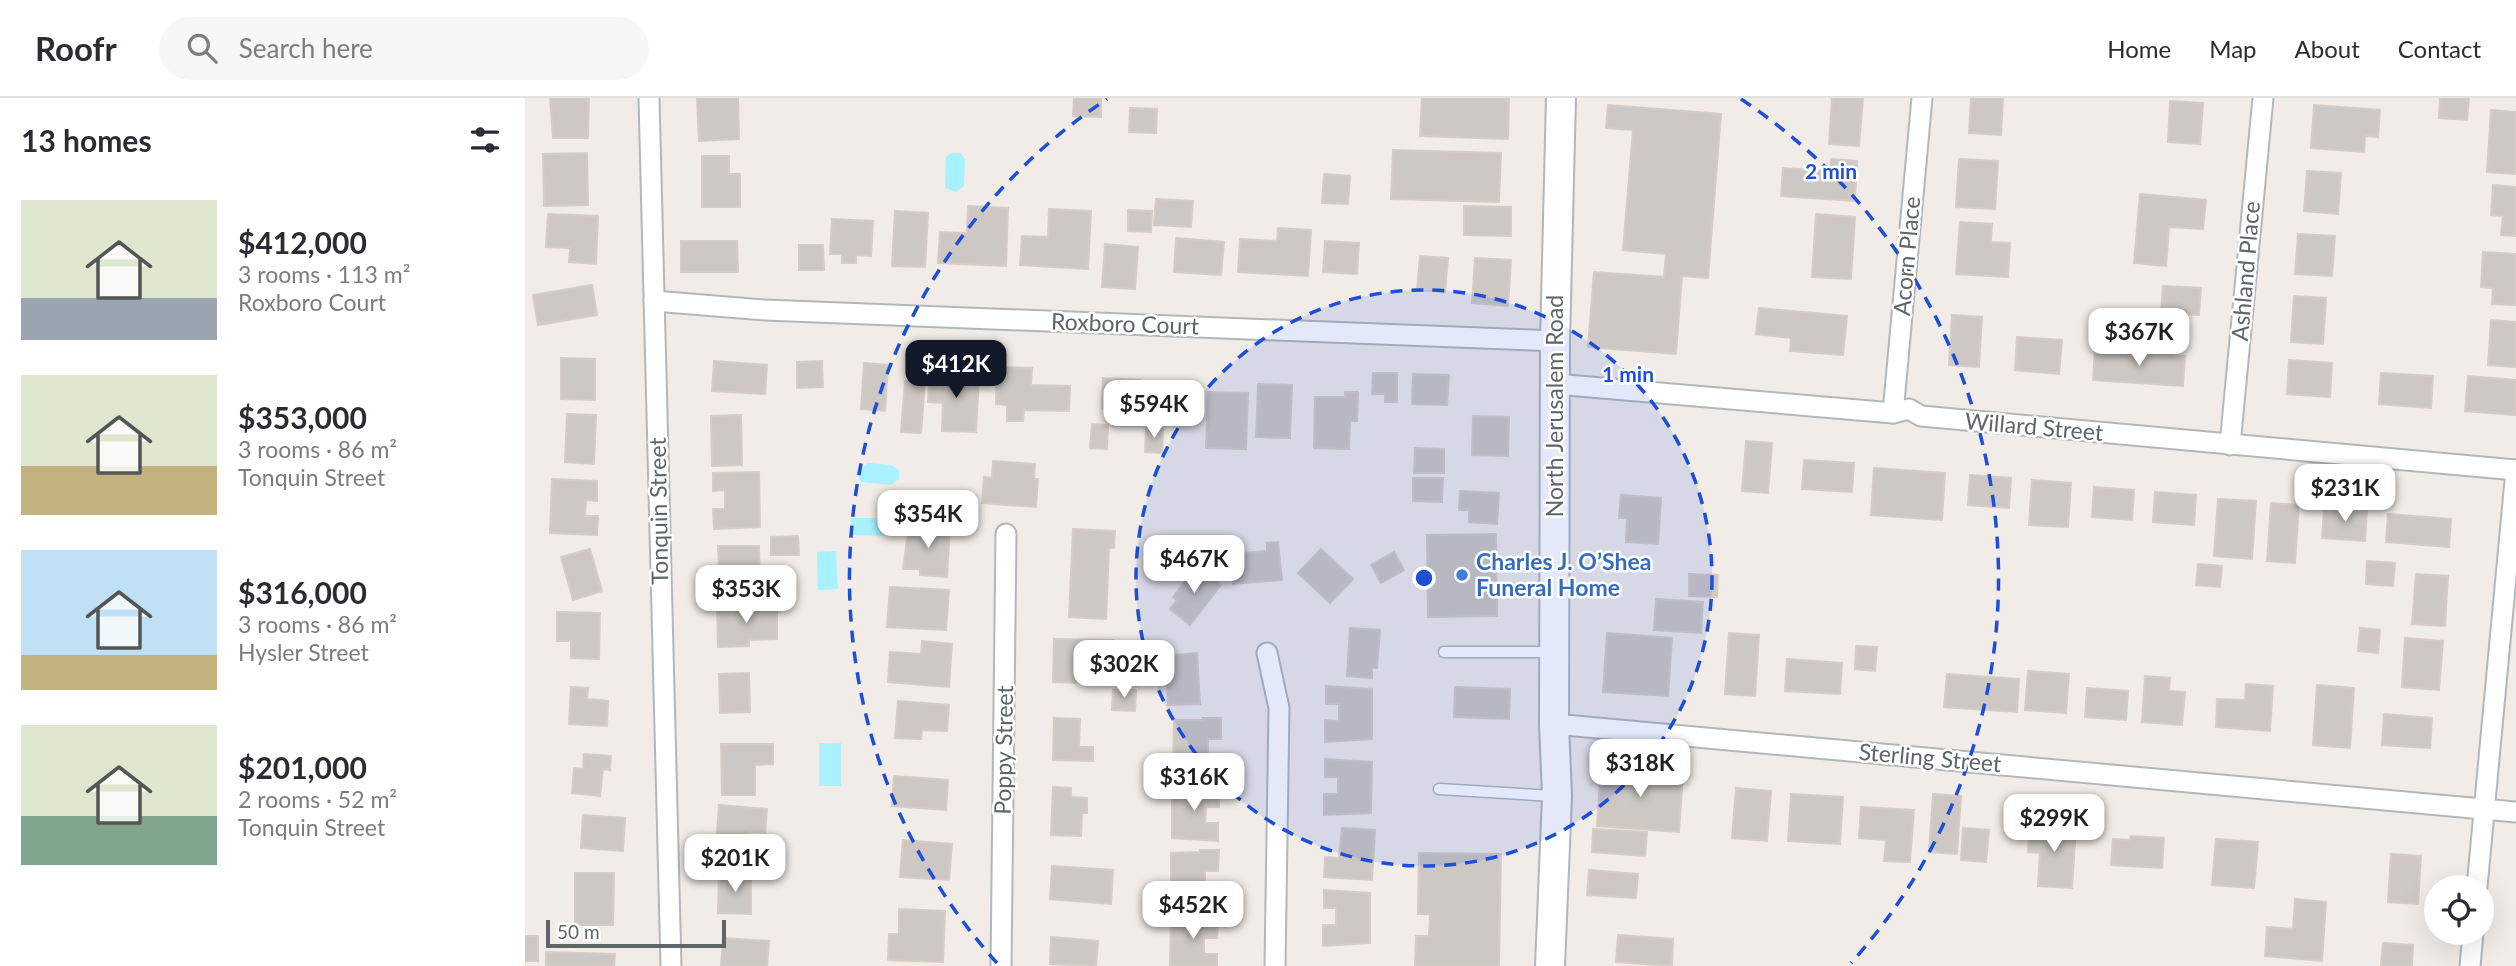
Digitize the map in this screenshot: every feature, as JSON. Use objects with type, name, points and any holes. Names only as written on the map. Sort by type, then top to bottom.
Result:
[{"type":"main road","name":"North Jerusalem Road","points":[[1550,966],[1557,796],[1554,724],[1557,652],[1555,341],[1561,98]]},
{"type":"street","name":"Tonquin Street","points":[[649,98],[671,966]]},
{"type":"street","name":"Acorn Place","points":[[1893,413],[1922,98]]},
{"type":"street","name":"Ashland Place","points":[[2230,445],[2263,98]]},
{"type":"street","name":"Roxboro Court","points":[[654,301],[765,310],[1555,341]]},
{"type":"street","name":"Willard Street","points":[[1555,384],[1893,413],[1909,409],[1921,416],[2516,470]]},
{"type":"street","points":[[2478,875],[2516,470]]},
{"type":"street","name":"Poppy Street","points":[[1001,966],[1006,534]]},
{"type":"street","points":[[1267,653],[1279,708],[1275,966]]},
{"type":"street","name":"Sterling Street","points":[[1554,724],[2516,812]]},
{"type":"street","points":[[2470,966],[2472,945]]},
{"type":"lane","points":[[1444,652],[1557,652]]},
{"type":"lane","points":[[1439,789],[1557,796]]},
{"type":"water","points":[[951,153],[961,153],[965,159],[964,186],[956,192],[945,188],[946,157]]},
{"type":"water","points":[[868,463],[891,465],[899,470],[899,479],[890,485],[861,482],[857,472]]},
{"type":"water","points":[[851,518],[886,518],[885,536],[851,535]]},
{"type":"water","points":[[836,551],[838,589],[818,590],[817,552]]},
{"type":"water","points":[[819,743],[841,743],[841,786],[819,786]]},
{"type":"building","points":[[550,98],[589,98],[588,138],[553,138]]},
{"type":"building","points":[[697,98],[738,98],[739,139],[699,141]]},
{"type":"building","points":[[1074,98],[1101,98],[1101,117],[1073,116]]},
{"type":"building","points":[[1422,98],[1509,98],[1508,139],[1420,136]]},
{"type":"building","points":[[1832,98],[1863,98],[1859,146],[1829,144]]},
{"type":"building","points":[[1971,98],[2003,98],[2001,135],[1969,133]]},
{"type":"building","points":[[2440,98],[2469,98],[2467,120],[2439,118]]},
{"type":"building","points":[[2170,101],[2203,103],[2200,144],[2168,142]]},
{"type":"building","points":[[1608,105],[1721,114],[1708,278],[1682,276],[1676,354],[1588,347],[1594,272],[1664,277],[1666,254],[1623,250],[1633,130],[1606,128]]},
{"type":"building","points":[[2314,105],[2380,110],[2378,137],[2365,136],[2364,152],[2311,148]]},
{"type":"building","points":[[1130,108],[1157,109],[1156,133],[1129,132]]},
{"type":"building","points":[[2491,110],[2516,112],[2516,174],[2487,172]]},
{"type":"building","points":[[1393,150],[1501,153],[1499,202],[1391,199]]},
{"type":"building","points":[[587,153],[588,205],[544,206],[543,154]]},
{"type":"building","points":[[702,156],[729,156],[729,174],[740,174],[740,207],[702,207]]},
{"type":"building","points":[[1831,159],[1857,161],[1855,201],[1781,196],[1783,168],[1830,171]]},
{"type":"building","points":[[1959,159],[1998,161],[1995,209],[1956,207]]},
{"type":"building","points":[[2307,171],[2341,173],[2338,214],[2304,211]]},
{"type":"building","points":[[1324,174],[1350,176],[1348,204],[1322,203]]},
{"type":"building","points":[[2493,185],[2516,187],[2516,236],[2501,235],[2503,216],[2491,215]]},
{"type":"building","points":[[2140,194],[2206,200],[2203,229],[2169,227],[2166,266],[2134,263]]},
{"type":"building","points":[[1156,199],[1193,201],[1191,227],[1154,225]]},
{"type":"building","points":[[968,206],[1008,208],[1006,266],[938,263],[940,232],[967,233]]},
{"type":"building","points":[[1464,206],[1511,207],[1511,236],[1464,235]]},
{"type":"building","points":[[1049,209],[1091,211],[1088,269],[1020,265],[1022,236],[1048,237]]},
{"type":"building","points":[[1128,210],[1152,211],[1151,232],[1128,231]]},
{"type":"building","points":[[895,211],[928,213],[925,267],[892,266]]},
{"type":"building","points":[[548,214],[598,216],[596,264],[569,262],[570,248],[546,247]]},
{"type":"building","points":[[1816,214],[1855,217],[1851,279],[1812,277]]},
{"type":"building","points":[[832,219],[873,221],[871,256],[856,255],[856,263],[842,263],[842,254],[830,254]]},
{"type":"building","points":[[1960,222],[1992,224],[1991,242],[2010,243],[2008,277],[1956,274]]},
{"type":"building","points":[[1278,228],[1311,230],[1308,276],[1238,272],[1240,239],[1277,241]]},
{"type":"building","points":[[2298,234],[2335,236],[2332,276],[2295,274]]},
{"type":"building","points":[[1176,238],[1224,242],[1221,275],[1174,272]]},
{"type":"building","points":[[681,241],[737,241],[738,272],[681,272]]},
{"type":"building","points":[[1325,241],[1359,243],[1357,274],[1323,272]]},
{"type":"building","points":[[1105,244],[1138,247],[1135,289],[1102,287]]},
{"type":"building","points":[[799,245],[823,245],[824,270],[799,270]]},
{"type":"building","points":[[2483,252],[2516,254],[2516,305],[2492,304],[2493,288],[2481,287]]},
{"type":"building","points":[[1420,256],[1448,258],[1445,292],[1417,290]]},
{"type":"building","points":[[1475,258],[1511,260],[1508,306],[1472,303]]},
{"type":"building","points":[[592,285],[597,315],[538,325],[533,295]]},
{"type":"building","points":[[2163,286],[2201,288],[2199,315],[2161,313]]},
{"type":"building","points":[[2294,296],[2326,298],[2323,344],[2291,342]]},
{"type":"building","points":[[1759,308],[1847,316],[1843,355],[1790,351],[1791,338],[1756,334]]},
{"type":"building","points":[[1952,315],[1982,317],[1979,367],[1949,365]]},
{"type":"building","points":[[2491,320],[2516,322],[2516,367],[2488,365]]},
{"type":"building","points":[[2017,337],[2062,340],[2059,374],[2015,370]]},
{"type":"building","points":[[2095,350],[2185,356],[2183,386],[2093,380]]},
{"type":"building","points":[[561,358],[595,359],[595,400],[561,399]]},
{"type":"building","points":[[2289,360],[2332,363],[2330,397],[2287,394]]},
{"type":"building","points":[[714,361],[767,365],[765,394],[712,391]]},
{"type":"building","points":[[822,361],[823,387],[797,388],[797,362]]},
{"type":"building","points":[[864,363],[888,365],[885,411],[861,409]]},
{"type":"building","points":[[997,367],[1032,368],[1031,385],[1070,386],[1069,411],[1024,410],[1023,421],[1007,421],[1007,405],[996,404]]},
{"type":"building","points":[[930,373],[979,375],[976,432],[942,431],[943,403],[928,402]]},
{"type":"building","points":[[1373,373],[1397,373],[1397,402],[1385,402],[1385,394],[1372,394]]},
{"type":"building","points":[[2381,373],[2433,376],[2431,408],[2379,404]]},
{"type":"building","points":[[1413,374],[1449,375],[1447,405],[1412,404]]},
{"type":"building","points":[[2468,376],[2516,380],[2515,415],[2465,411]]},
{"type":"building","points":[[1103,378],[1141,380],[1139,426],[1113,426],[1114,409],[1102,409]]},
{"type":"building","points":[[905,381],[925,382],[921,433],[901,432]]},
{"type":"building","points":[[1157,381],[1195,383],[1194,413],[1155,411]]},
{"type":"building","points":[[1258,384],[1292,385],[1290,438],[1256,437]]},
{"type":"building","points":[[1208,392],[1248,393],[1246,449],[1206,448]]},
{"type":"building","points":[[1345,392],[1358,392],[1357,421],[1350,421],[1349,449],[1314,448],[1315,397],[1345,397]]},
{"type":"building","points":[[567,414],[596,415],[594,464],[565,462]]},
{"type":"building","points":[[741,415],[742,465],[712,466],[711,416]]},
{"type":"building","points":[[1473,416],[1509,417],[1508,456],[1472,455]]},
{"type":"building","points":[[1092,424],[1108,425],[1107,449],[1090,448]]},
{"type":"building","points":[[1146,428],[1163,429],[1162,453],[1145,452]]},
{"type":"building","points":[[1746,441],[1772,443],[1768,493],[1742,491]]},
{"type":"building","points":[[1415,448],[1444,449],[1444,473],[1414,473]]},
{"type":"building","points":[[1804,460],[1854,463],[1852,492],[1802,489]]},
{"type":"building","points":[[993,461],[1035,464],[1034,479],[1038,479],[1036,507],[982,503],[984,477],[992,478]]},
{"type":"building","points":[[1874,468],[1945,473],[1942,520],[1871,515]]},
{"type":"building","points":[[759,472],[760,527],[714,529],[713,509],[725,509],[725,490],[713,491],[713,473]]},
{"type":"building","points":[[1970,475],[2011,478],[2009,508],[1968,505]]},
{"type":"building","points":[[1413,478],[1443,478],[1442,502],[1413,501]]},
{"type":"building","points":[[552,479],[597,481],[597,501],[586,500],[585,516],[598,516],[597,535],[550,533]]},
{"type":"building","points":[[2032,480],[2071,483],[2068,527],[2029,525]]},
{"type":"building","points":[[2094,487],[2134,490],[2132,520],[2092,517]]},
{"type":"building","points":[[1460,491],[1499,493],[1497,524],[1469,522],[1469,510],[1459,510]]},
{"type":"building","points":[[2155,492],[2196,495],[2194,525],[2153,522]]},
{"type":"building","points":[[1621,495],[1661,498],[1658,544],[1626,542],[1627,518],[1619,518]]},
{"type":"building","points":[[2218,499],[2256,501],[2252,559],[2214,556]]},
{"type":"building","points":[[2271,503],[2299,505],[2295,563],[2267,561]]},
{"type":"building","points":[[2324,508],[2367,511],[2365,541],[2322,538]]},
{"type":"building","points":[[2388,514],[2451,519],[2449,547],[2386,542]]},
{"type":"building","points":[[909,524],[950,526],[947,577],[920,575],[920,569],[903,569]]},
{"type":"building","points":[[1073,529],[1115,531],[1114,548],[1109,548],[1106,619],[1069,617]]},
{"type":"building","name":"Charles J. O’Shea Funeral Home","points":[[1496,534],[1497,616],[1428,617],[1427,535]]},
{"type":"building","points":[[798,536],[799,555],[771,555],[771,537]]},
{"type":"building","points":[[1278,542],[1282,580],[1233,584],[1230,554],[1267,551],[1267,543]]},
{"type":"building","points":[[718,546],[759,546],[760,598],[715,599],[714,570],[719,570]]},
{"type":"building","points":[[590,549],[602,591],[573,600],[561,557]]},
{"type":"building","points":[[1321,549],[1353,579],[1330,603],[1298,573]]},
{"type":"building","points":[[1394,552],[1404,570],[1381,583],[1371,565]]},
{"type":"building","points":[[2367,561],[2395,563],[2393,586],[2366,584]]},
{"type":"building","points":[[2198,564],[2222,566],[2220,587],[2196,585]]},
{"type":"building","points":[[1197,566],[1221,585],[1190,625],[1170,609],[1177,600],[1173,597]]},
{"type":"building","points":[[1689,574],[1718,575],[1717,597],[1689,596]]},
{"type":"building","points":[[2416,574],[2448,576],[2445,626],[2412,624]]},
{"type":"building","points":[[890,587],[949,590],[946,630],[887,627]]},
{"type":"building","points":[[1656,599],[1703,602],[1701,633],[1654,630]]},
{"type":"building","points":[[777,606],[777,639],[749,640],[749,646],[718,647],[717,607]]},
{"type":"building","points":[[557,612],[600,613],[599,659],[571,658],[571,641],[557,641]]},
{"type":"building","points":[[1350,628],[1380,630],[1377,668],[1372,668],[1372,678],[1347,676]]},
{"type":"building","points":[[2360,628],[2380,630],[2378,653],[2358,651]]},
{"type":"building","points":[[1607,633],[1672,638],[1668,696],[1603,692]]},
{"type":"building","points":[[1729,633],[1759,635],[1755,696],[1725,694]]},
{"type":"building","points":[[2405,638],[2443,641],[2439,690],[2402,687]]},
{"type":"building","points":[[1054,639],[1114,640],[1114,671],[1082,671],[1082,683],[1053,682]]},
{"type":"building","points":[[922,641],[952,644],[949,687],[888,682],[890,652],[921,654]]},
{"type":"building","points":[[1856,646],[1877,647],[1875,671],[1855,669]]},
{"type":"building","points":[[1197,653],[1200,704],[1168,705],[1166,667],[1172,667],[1172,655]]},
{"type":"building","points":[[1787,659],[1842,663],[1840,694],[1785,691]]},
{"type":"building","points":[[2028,671],[2069,674],[2066,713],[2025,710]]},
{"type":"building","points":[[749,673],[750,712],[720,713],[719,674]]},
{"type":"building","points":[[1947,674],[2019,679],[2017,712],[1944,707]]},
{"type":"building","points":[[2145,676],[2170,678],[2169,691],[2185,692],[2182,725],[2142,722]]},
{"type":"building","points":[[2246,684],[2273,686],[2270,731],[2216,727],[2217,699],[2245,700]]},
{"type":"building","points":[[2317,685],[2354,688],[2350,748],[2313,745]]},
{"type":"building","points":[[1326,686],[1372,689],[1372,739],[1325,742],[1325,720],[1339,721],[1339,704],[1326,704]]},
{"type":"building","points":[[571,687],[588,688],[587,699],[608,701],[607,726],[569,724]]},
{"type":"building","points":[[1455,687],[1510,689],[1509,719],[1454,717]]},
{"type":"building","points":[[2087,688],[2128,691],[2126,720],[2085,717]]},
{"type":"building","points":[[1113,690],[1136,690],[1135,711],[1112,710]]},
{"type":"building","points":[[898,701],[949,705],[947,731],[922,730],[921,739],[895,738]]},
{"type":"building","points":[[2384,714],[2432,718],[2430,748],[2382,745]]},
{"type":"building","points":[[1054,718],[1080,719],[1079,747],[1093,747],[1093,761],[1053,760]]},
{"type":"building","points":[[1221,718],[1221,739],[1208,739],[1208,756],[1220,756],[1220,774],[1173,771],[1174,720]]},
{"type":"building","points":[[721,744],[773,744],[773,764],[755,765],[755,795],[722,795]]},
{"type":"building","points":[[584,754],[611,756],[610,770],[603,769],[600,796],[572,793],[574,768],[583,769]]},
{"type":"building","points":[[1325,759],[1372,762],[1371,813],[1324,815],[1324,794],[1338,794],[1338,777],[1325,777]]},
{"type":"building","points":[[1601,766],[1683,773],[1679,832],[1597,826]]},
{"type":"building","points":[[894,776],[948,780],[946,810],[892,806]]},
{"type":"building","points":[[1200,785],[1219,785],[1219,807],[1206,807],[1205,823],[1218,823],[1218,841],[1172,838],[1172,788],[1201,788]]},
{"type":"building","points":[[1053,787],[1071,788],[1071,797],[1087,798],[1087,813],[1082,813],[1081,836],[1051,835]]},
{"type":"building","points":[[1736,788],[1771,791],[1767,841],[1732,838]]},
{"type":"building","points":[[1791,794],[1843,797],[1840,844],[1788,841]]},
{"type":"building","points":[[1933,794],[1961,796],[1957,854],[1929,852]]},
{"type":"building","points":[[719,805],[767,809],[765,833],[750,832],[748,849],[716,847]]},
{"type":"building","points":[[1861,807],[1914,810],[1910,862],[1884,861],[1886,840],[1859,838]]},
{"type":"building","points":[[583,815],[625,818],[623,851],[581,848]]},
{"type":"building","points":[[2030,823],[2076,827],[2072,888],[2038,886],[2040,853],[2028,852]]},
{"type":"building","points":[[1342,828],[1375,830],[1372,880],[1324,877],[1325,857],[1339,858]]},
{"type":"building","points":[[1963,828],[1989,830],[1986,862],[1961,860]]},
{"type":"building","points":[[1593,829],[1647,832],[1645,856],[1592,852]]},
{"type":"building","points":[[2131,836],[2164,838],[2162,868],[2111,865],[2113,839],[2130,840]]},
{"type":"building","points":[[2216,839],[2258,842],[2254,888],[2212,885]]},
{"type":"building","points":[[903,840],[952,844],[949,880],[900,877]]},
{"type":"building","points":[[1219,850],[1218,871],[1205,871],[1205,888],[1218,888],[1217,906],[1171,903],[1171,853]]},
{"type":"building","points":[[1419,853],[1501,854],[1499,966],[1415,966],[1416,936],[1429,936],[1430,914],[1418,914]]},
{"type":"building","points":[[2391,854],[2421,856],[2418,904],[2388,902]]},
{"type":"building","points":[[1052,866],[1113,870],[1111,904],[1050,899]]},
{"type":"building","points":[[1589,870],[1638,874],[1636,898],[1587,895]]},
{"type":"building","points":[[575,873],[614,873],[613,925],[575,925]]},
{"type":"building","points":[[719,874],[751,874],[751,914],[718,913]]},
{"type":"building","points":[[1324,890],[1370,893],[1370,943],[1323,946],[1323,925],[1336,925],[1336,908],[1324,908]]},
{"type":"building","points":[[2295,899],[2326,902],[2322,961],[2265,956],[2267,927],[2293,929]]},
{"type":"building","points":[[899,909],[945,911],[943,962],[888,960],[889,934],[899,934]]},
{"type":"building","points":[[1199,916],[1218,916],[1217,938],[1204,938],[1204,954],[1217,954],[1217,966],[1170,966],[1171,919],[1199,919]]},
{"type":"building","points":[[1618,935],[1673,939],[1672,966],[1616,962]]},
{"type":"building","points":[[525,936],[538,936],[538,961],[525,961]]},
{"type":"building","points":[[1051,937],[1098,941],[1096,966],[1050,964]]},
{"type":"building","points":[[723,938],[769,941],[767,966],[721,966]]},
{"type":"building","points":[[2383,943],[2413,945],[2412,966],[2381,966]]},
{"type":"building","points":[[546,952],[615,954],[614,966],[546,966]]},
{"type":"place","name":"Charles J. O’Shea Funeral Home","points":[[1462,575]]}]
